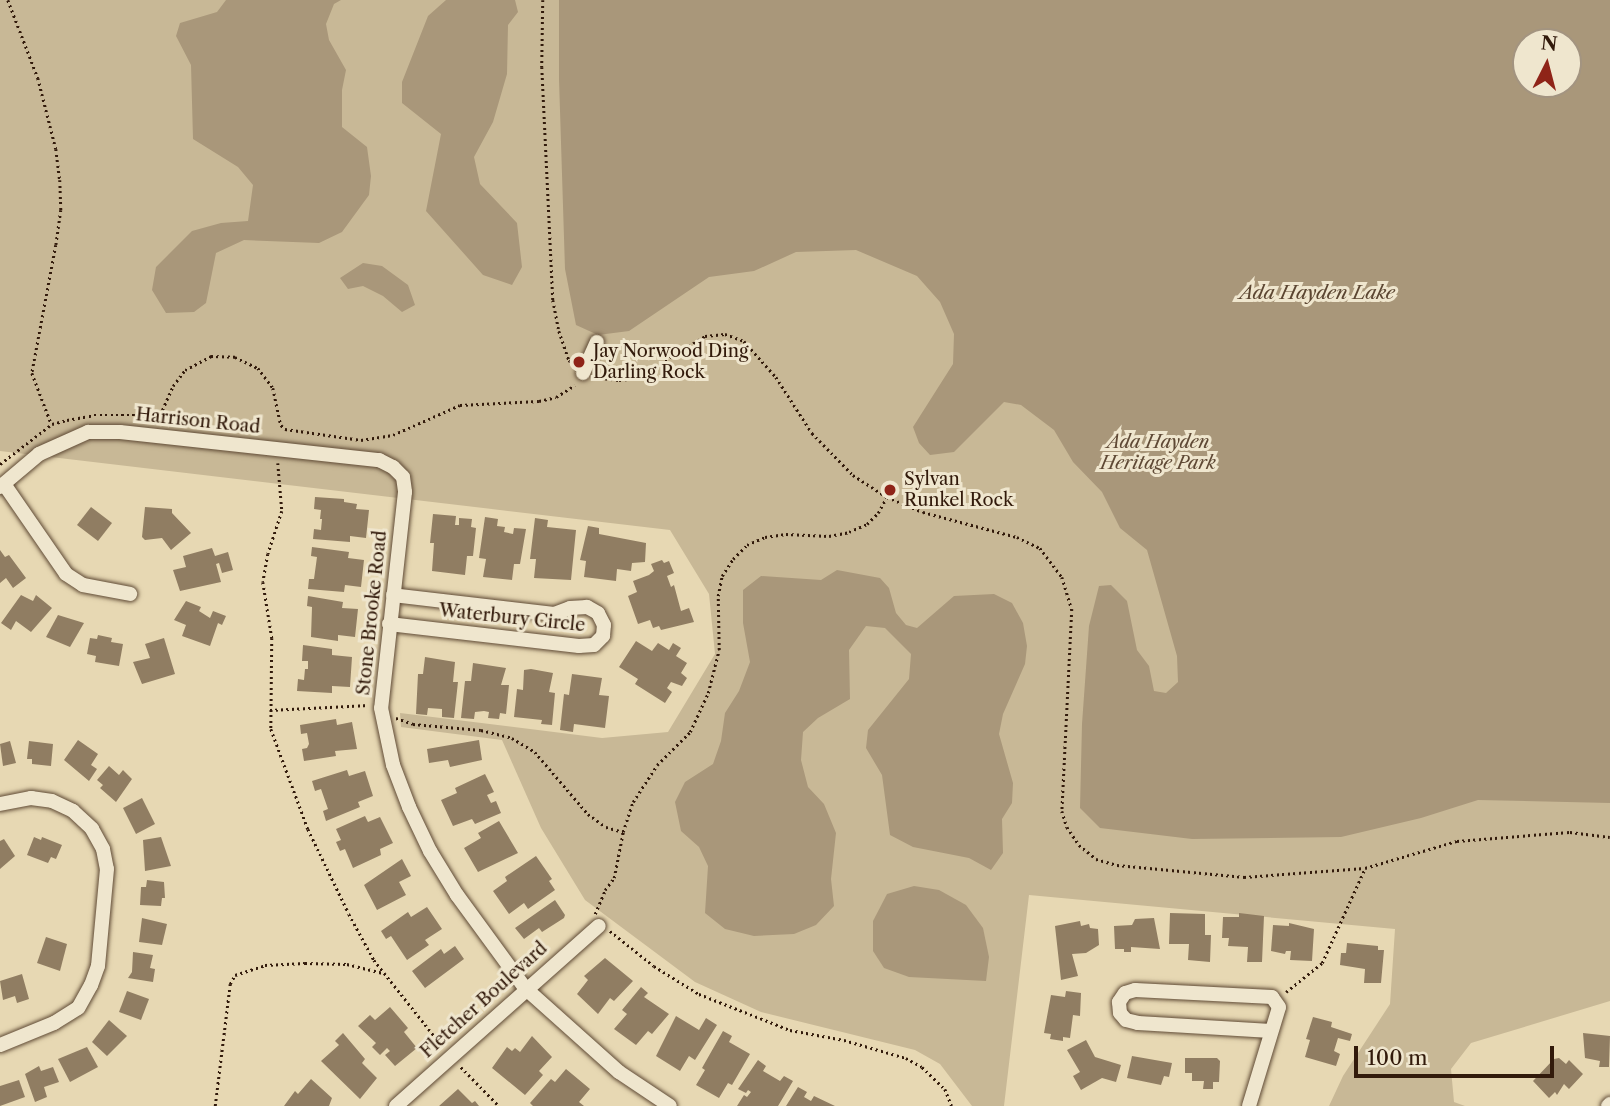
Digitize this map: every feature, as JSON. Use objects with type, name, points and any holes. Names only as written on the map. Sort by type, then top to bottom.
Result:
[{"type":"street","points":[[583,373],[597,342]]},
{"type":"street","name":"Harrison Road","points":[[2,486],[39,454],[88,432],[120,432],[379,460],[393,467],[403,477]]},
{"type":"street","name":"Stone Brooke Road","points":[[403,477],[405,492],[381,709],[393,765],[430,852],[488,941],[525,988],[619,1072],[670,1106]]},
{"type":"street","points":[[2,486],[66,574],[83,585],[131,594]]},
{"type":"street","name":"Waterbury Circle","points":[[389,624],[579,646],[594,645],[603,636],[604,625],[598,613],[587,607],[570,608],[554,614],[393,595]]},
{"type":"street","points":[[0,804],[31,798],[52,801],[73,811],[92,829],[103,849],[107,869],[98,966],[85,997],[78,1008],[54,1023],[0,1045]]},
{"type":"street","name":"Fletcher Boulevard","points":[[396,1106],[525,988],[599,926]]},
{"type":"street","points":[[1249,1106],[1279,1007],[1275,1001],[1261,994],[1135,990],[1125,993],[1119,1002],[1120,1013],[1126,1020],[1138,1023],[1271,1031]]},
{"type":"path","points":[[8,0],[38,78],[56,149],[60,180],[61,211],[32,373],[52,424]]},
{"type":"path","points":[[543,0],[542,67],[553,300],[569,360],[583,373],[602,379],[637,378],[705,336],[725,334],[744,341],[776,377],[812,433],[853,475],[887,497],[958,524],[1017,537],[1040,548],[1062,577],[1072,609],[1073,634],[1062,811],[1067,827],[1079,845],[1096,859],[1117,865],[1244,877],[1365,868],[1457,841],[1570,832],[1610,837]]},
{"type":"path","points":[[0,464],[52,424],[94,415],[155,417],[163,410],[173,386],[185,370],[200,360],[223,355],[248,361],[267,377],[273,388],[281,425],[285,429],[361,440],[393,435],[460,404],[520,404],[556,397],[571,390],[583,373]]},
{"type":"path","points":[[277,449],[282,511],[268,554],[263,582],[272,638],[271,729],[308,829],[349,914],[384,973],[450,1056],[499,1106]]},
{"type":"path","points":[[887,497],[878,513],[867,524],[829,536],[786,534],[765,537],[747,545],[733,559],[722,576],[718,596],[719,650],[701,710],[690,732],[657,765],[633,802],[623,832],[614,878],[597,906],[595,916],[599,926],[617,933],[654,967],[699,994],[790,1030],[845,1040],[906,1058],[922,1066],[945,1089],[952,1106]]},
{"type":"path","points":[[270,710],[372,705],[413,724],[481,730],[512,738],[543,761],[588,814],[606,827],[623,832]]},
{"type":"path","points":[[1275,1001],[1322,963],[1365,868]]},
{"type":"path","points":[[215,1106],[230,984],[235,975],[265,965],[305,962],[347,964],[384,973]]},
{"type":"green space","name":"Ada Hayden Heritage Park","points":[[0,0],[1610,0],[1610,1001],[1471,1043],[1451,1069],[1454,1102],[1465,1106],[1329,1106],[1343,1076],[1390,1004],[1395,929],[1029,895],[1004,1106],[972,1106],[940,1064],[915,1050],[761,1012],[695,982],[585,900],[541,828],[502,740],[401,727],[400,713],[602,738],[668,732],[715,654],[709,594],[670,530],[0,451]]},
{"type":"water","points":[[226,0],[341,0],[334,4],[326,24],[329,40],[346,70],[342,90],[342,127],[367,147],[371,176],[369,195],[342,232],[319,243],[244,240],[216,253],[206,303],[194,312],[166,313],[152,290],[156,267],[192,231],[221,223],[248,221],[253,185],[238,167],[193,139],[191,65],[176,36],[180,23],[217,12]]},
{"type":"water","points":[[446,0],[515,0],[518,12],[508,25],[507,74],[493,122],[474,157],[480,184],[517,223],[522,267],[512,285],[483,275],[426,211],[441,134],[402,103],[402,82],[428,16]]},
{"type":"water","name":"Ada Hayden Lake","points":[[559,0],[1610,0],[1610,803],[1478,800],[1421,818],[1341,837],[1192,839],[1100,828],[1080,808],[1082,724],[1089,626],[1099,586],[1111,585],[1127,601],[1137,650],[1149,666],[1154,691],[1166,693],[1178,682],[1177,656],[1147,550],[1120,528],[1102,492],[1073,462],[1054,430],[1021,405],[1004,402],[954,452],[930,455],[919,443],[913,427],[953,364],[954,334],[940,302],[917,276],[856,250],[796,252],[754,271],[709,277],[629,331],[598,335],[576,325],[565,269]]},
{"type":"water","points":[[363,263],[382,266],[408,285],[415,305],[402,312],[383,296],[363,286],[348,289],[340,278]]},
{"type":"water","points":[[837,570],[880,578],[889,588],[896,613],[906,625],[917,628],[954,596],[994,594],[1012,603],[1023,623],[1027,646],[1025,664],[1003,714],[999,734],[1013,783],[1012,803],[1002,819],[1003,853],[991,870],[969,858],[913,847],[890,835],[882,775],[866,748],[868,730],[909,679],[911,654],[885,628],[866,626],[849,650],[850,699],[818,718],[803,732],[801,760],[808,787],[824,804],[836,833],[831,879],[834,906],[816,925],[794,934],[754,936],[725,929],[705,913],[708,866],[699,847],[681,831],[675,802],[685,782],[713,764],[721,741],[725,713],[739,691],[750,662],[743,623],[743,590],[761,576],[821,580]]},
{"type":"water","points":[[914,886],[939,890],[966,905],[983,928],[989,957],[986,981],[909,977],[884,968],[873,951],[873,921],[887,894]]},
{"type":"building","points":[[315,497],[344,499],[344,502],[357,504],[356,509],[369,510],[366,538],[350,536],[350,542],[313,539],[314,529],[321,530],[322,519],[321,510],[314,509]]},
{"type":"building","points":[[91,507],[112,523],[98,541],[77,525]]},
{"type":"building","points":[[145,507],[172,509],[172,513],[191,533],[171,550],[162,538],[145,540],[142,537]]},
{"type":"building","points":[[433,514],[456,516],[455,525],[459,525],[459,518],[472,519],[471,527],[476,528],[473,556],[467,556],[465,575],[432,571],[434,543],[430,543]]},
{"type":"building","points":[[485,517],[498,519],[497,526],[505,527],[504,532],[513,534],[514,528],[526,529],[520,564],[514,564],[512,580],[483,577],[486,559],[479,558]]},
{"type":"building","points":[[535,518],[548,520],[547,527],[576,530],[571,580],[534,578],[536,559],[530,559]]},
{"type":"building","points":[[588,526],[599,528],[599,534],[646,543],[645,562],[632,563],[631,571],[617,569],[616,581],[584,577],[586,561],[580,560]]},
{"type":"building","points":[[312,547],[349,552],[348,558],[364,560],[361,587],[345,585],[344,592],[308,589],[309,579],[314,579],[317,557],[311,556]]},
{"type":"building","points":[[212,548],[215,556],[228,552],[233,570],[222,573],[219,563],[216,564],[221,582],[180,591],[173,570],[186,567],[183,556]]},
{"type":"building","points":[[0,550],[5,557],[9,555],[26,578],[13,588],[6,578],[0,583]]},
{"type":"building","points":[[662,560],[664,563],[669,561],[674,573],[667,576],[671,587],[674,585],[681,611],[689,608],[694,622],[661,630],[659,626],[653,628],[650,620],[638,624],[628,596],[637,592],[633,581],[649,575],[654,571],[651,564]]},
{"type":"building","points":[[21,595],[33,601],[36,595],[52,608],[31,632],[16,621],[11,630],[1,623]]},
{"type":"building","points":[[308,596],[343,602],[342,608],[358,609],[355,637],[338,635],[338,641],[311,637],[312,607],[307,606]]},
{"type":"building","points":[[186,601],[201,607],[199,611],[210,618],[213,611],[226,616],[222,625],[218,623],[210,646],[182,636],[186,625],[174,620]]},
{"type":"building","points":[[58,615],[84,623],[70,647],[46,637]]},
{"type":"building","points":[[98,635],[112,638],[111,642],[123,644],[119,666],[95,662],[96,656],[87,654],[90,638],[97,639]]},
{"type":"building","points":[[164,638],[175,674],[142,684],[133,662],[150,658],[145,644]]},
{"type":"building","points":[[636,641],[652,651],[658,643],[669,650],[673,643],[681,648],[676,656],[687,663],[681,673],[687,678],[682,686],[671,682],[667,688],[672,692],[665,703],[635,684],[638,679],[619,667]]},
{"type":"building","points":[[303,645],[332,649],[332,655],[352,657],[350,687],[332,686],[332,693],[297,691],[298,679],[304,680],[305,669],[308,669],[308,661],[302,661]]},
{"type":"building","points":[[425,657],[455,662],[453,682],[458,682],[454,718],[442,717],[442,709],[428,708],[427,715],[416,714],[418,674],[423,674]]},
{"type":"building","points":[[473,663],[506,668],[501,685],[509,685],[506,714],[500,713],[499,719],[488,718],[489,712],[484,711],[475,712],[474,719],[461,718],[465,681],[471,681]]},
{"type":"building","points":[[524,670],[553,673],[549,692],[555,693],[552,725],[541,724],[542,720],[514,717],[517,689],[523,690]]},
{"type":"building","points":[[572,674],[602,678],[599,695],[609,696],[605,728],[574,724],[573,732],[560,730],[564,694],[569,695]]},
{"type":"building","points":[[336,719],[337,725],[352,722],[357,749],[335,751],[336,756],[304,761],[302,749],[309,744],[307,733],[301,734],[300,725]]},
{"type":"building","points":[[78,740],[98,754],[91,765],[97,769],[89,781],[64,760]]},
{"type":"building","points":[[479,740],[482,760],[450,767],[448,760],[429,763],[427,749]]},
{"type":"building","points":[[10,741],[16,763],[3,766],[0,744]]},
{"type":"building","points":[[29,741],[53,744],[51,766],[32,764],[32,759],[27,759]]},
{"type":"building","points":[[109,766],[119,775],[123,770],[132,779],[116,802],[100,788],[103,785],[97,780]]},
{"type":"building","points":[[347,770],[349,776],[365,771],[373,796],[358,802],[360,807],[326,821],[323,811],[328,809],[321,789],[315,791],[312,781]]},
{"type":"building","points":[[485,774],[494,792],[487,795],[491,803],[496,801],[501,813],[475,824],[472,819],[453,826],[441,800],[457,793],[455,788]]},
{"type":"building","points":[[142,798],[155,824],[136,834],[123,808]]},
{"type":"building","points":[[365,816],[368,822],[380,817],[393,843],[380,849],[381,855],[353,868],[345,849],[340,851],[336,842],[341,840],[336,829]]},
{"type":"building","points":[[499,821],[518,853],[478,872],[464,848],[481,838],[478,833]]},
{"type":"building","points":[[34,837],[41,840],[42,837],[62,845],[56,859],[51,857],[48,863],[27,855]]},
{"type":"building","points":[[161,837],[171,866],[145,871],[143,840]]},
{"type":"building","points":[[4,839],[15,856],[0,869],[0,841]]},
{"type":"building","points":[[536,856],[552,879],[549,881],[555,890],[528,909],[524,903],[509,914],[493,891],[507,881],[505,877]]},
{"type":"building","points":[[402,859],[411,876],[399,882],[406,895],[377,910],[364,885]]},
{"type":"building","points":[[147,880],[164,882],[165,898],[162,898],[161,906],[140,905],[141,887],[146,887]]},
{"type":"building","points":[[555,900],[565,915],[564,918],[542,932],[539,928],[524,939],[515,928]]},
{"type":"building","points":[[427,907],[442,929],[425,940],[429,945],[407,960],[391,936],[386,939],[381,931],[408,912],[411,917]]},
{"type":"building","points":[[1170,913],[1205,914],[1205,935],[1211,935],[1210,962],[1188,960],[1189,944],[1169,944]]},
{"type":"building","points":[[1239,913],[1264,916],[1262,962],[1247,962],[1248,947],[1228,946],[1229,938],[1222,938],[1223,917],[1239,917]]},
{"type":"building","points":[[142,918],[167,924],[162,945],[139,942]]},
{"type":"building","points":[[1154,918],[1160,949],[1131,947],[1131,952],[1124,952],[1124,949],[1115,949],[1114,926],[1132,925],[1135,919]]},
{"type":"building","points":[[1080,921],[1081,926],[1089,924],[1090,928],[1098,929],[1099,945],[1086,953],[1072,954],[1078,976],[1061,980],[1055,926]]},
{"type":"building","points":[[1289,923],[1314,929],[1312,961],[1290,960],[1291,951],[1286,951],[1285,954],[1271,951],[1273,925],[1289,926]]},
{"type":"building","points":[[46,937],[67,944],[60,971],[37,963]]},
{"type":"building","points":[[1347,943],[1378,946],[1378,950],[1384,950],[1381,983],[1364,983],[1365,969],[1340,965],[1341,953],[1346,953]]},
{"type":"building","points":[[455,946],[464,959],[425,988],[412,971],[441,949],[444,954]]},
{"type":"building","points":[[133,952],[153,955],[150,968],[155,969],[153,982],[128,978],[132,972]]},
{"type":"building","points":[[605,958],[633,981],[614,1001],[610,998],[598,1014],[577,994],[588,980],[584,976]]},
{"type":"building","points":[[22,974],[29,999],[17,1003],[15,996],[3,1000],[0,981]]},
{"type":"building","points":[[641,987],[648,993],[644,997],[669,1014],[652,1034],[648,1031],[636,1045],[614,1029],[627,1014],[622,1010]]},
{"type":"building","points":[[127,991],[149,999],[141,1020],[119,1012]]},
{"type":"building","points":[[1066,991],[1081,993],[1080,1016],[1073,1015],[1070,1038],[1063,1037],[1063,1041],[1050,1039],[1051,1034],[1044,1033],[1051,995],[1065,997]]},
{"type":"building","points":[[390,1007],[408,1028],[404,1032],[417,1048],[395,1066],[385,1055],[390,1051],[387,1048],[380,1055],[372,1047],[376,1043],[358,1026],[370,1015],[375,1020]]},
{"type":"building","points":[[676,1016],[699,1030],[706,1018],[717,1025],[695,1060],[689,1056],[680,1071],[656,1056]]},
{"type":"building","points":[[1313,1017],[1332,1022],[1331,1027],[1352,1034],[1350,1041],[1338,1038],[1334,1051],[1340,1054],[1336,1066],[1305,1057],[1310,1040],[1306,1039]]},
{"type":"building","points":[[109,1020],[127,1036],[107,1056],[92,1042]]},
{"type":"building","points":[[723,1031],[732,1036],[729,1042],[750,1054],[732,1085],[728,1083],[719,1098],[696,1085],[705,1070],[702,1068]]},
{"type":"building","points":[[343,1033],[365,1059],[362,1063],[377,1078],[360,1099],[321,1061],[339,1045],[335,1041]]},
{"type":"building","points":[[1583,1033],[1610,1036],[1609,1067],[1599,1067],[1600,1061],[1585,1058]]},
{"type":"building","points":[[532,1036],[552,1057],[539,1071],[543,1075],[525,1095],[492,1068],[507,1047],[520,1052]]},
{"type":"building","points":[[1086,1040],[1095,1057],[1121,1065],[1116,1082],[1102,1078],[1081,1090],[1073,1076],[1080,1072],[1067,1050]]},
{"type":"building","points":[[87,1047],[98,1067],[70,1082],[58,1059]]},
{"type":"building","points":[[1132,1056],[1172,1063],[1169,1077],[1164,1076],[1161,1085],[1127,1078]]},
{"type":"building","points":[[1185,1058],[1217,1058],[1220,1061],[1219,1082],[1213,1082],[1213,1089],[1203,1089],[1204,1081],[1192,1081],[1192,1073],[1185,1073]]},
{"type":"building","points":[[1559,1058],[1566,1064],[1569,1060],[1583,1074],[1569,1089],[1564,1084],[1557,1095],[1555,1092],[1549,1098],[1533,1081],[1554,1059]]},
{"type":"building","points":[[758,1060],[766,1066],[763,1071],[780,1081],[784,1076],[793,1081],[778,1106],[737,1106],[744,1095],[747,1097],[751,1092],[738,1089]]},
{"type":"building","points":[[39,1066],[41,1071],[53,1067],[59,1082],[44,1087],[47,1097],[35,1102],[25,1074]]},
{"type":"building","points":[[566,1069],[590,1089],[579,1102],[584,1106],[533,1106],[530,1103],[551,1079],[555,1082]]},
{"type":"building","points":[[311,1079],[332,1098],[329,1106],[284,1106],[295,1091],[298,1094]]},
{"type":"building","points":[[19,1080],[25,1097],[0,1106],[0,1086]]},
{"type":"building","points":[[798,1087],[807,1092],[804,1097],[811,1101],[814,1096],[835,1106],[786,1106]]},
{"type":"building","points":[[458,1089],[472,1103],[475,1101],[479,1106],[439,1106]]},
{"type":"place","name":"Jay Norwood Ding Darling Rock","points":[[579,362]]},
{"type":"place","name":"Sylvan Runkel Rock","points":[[890,490]]}]
